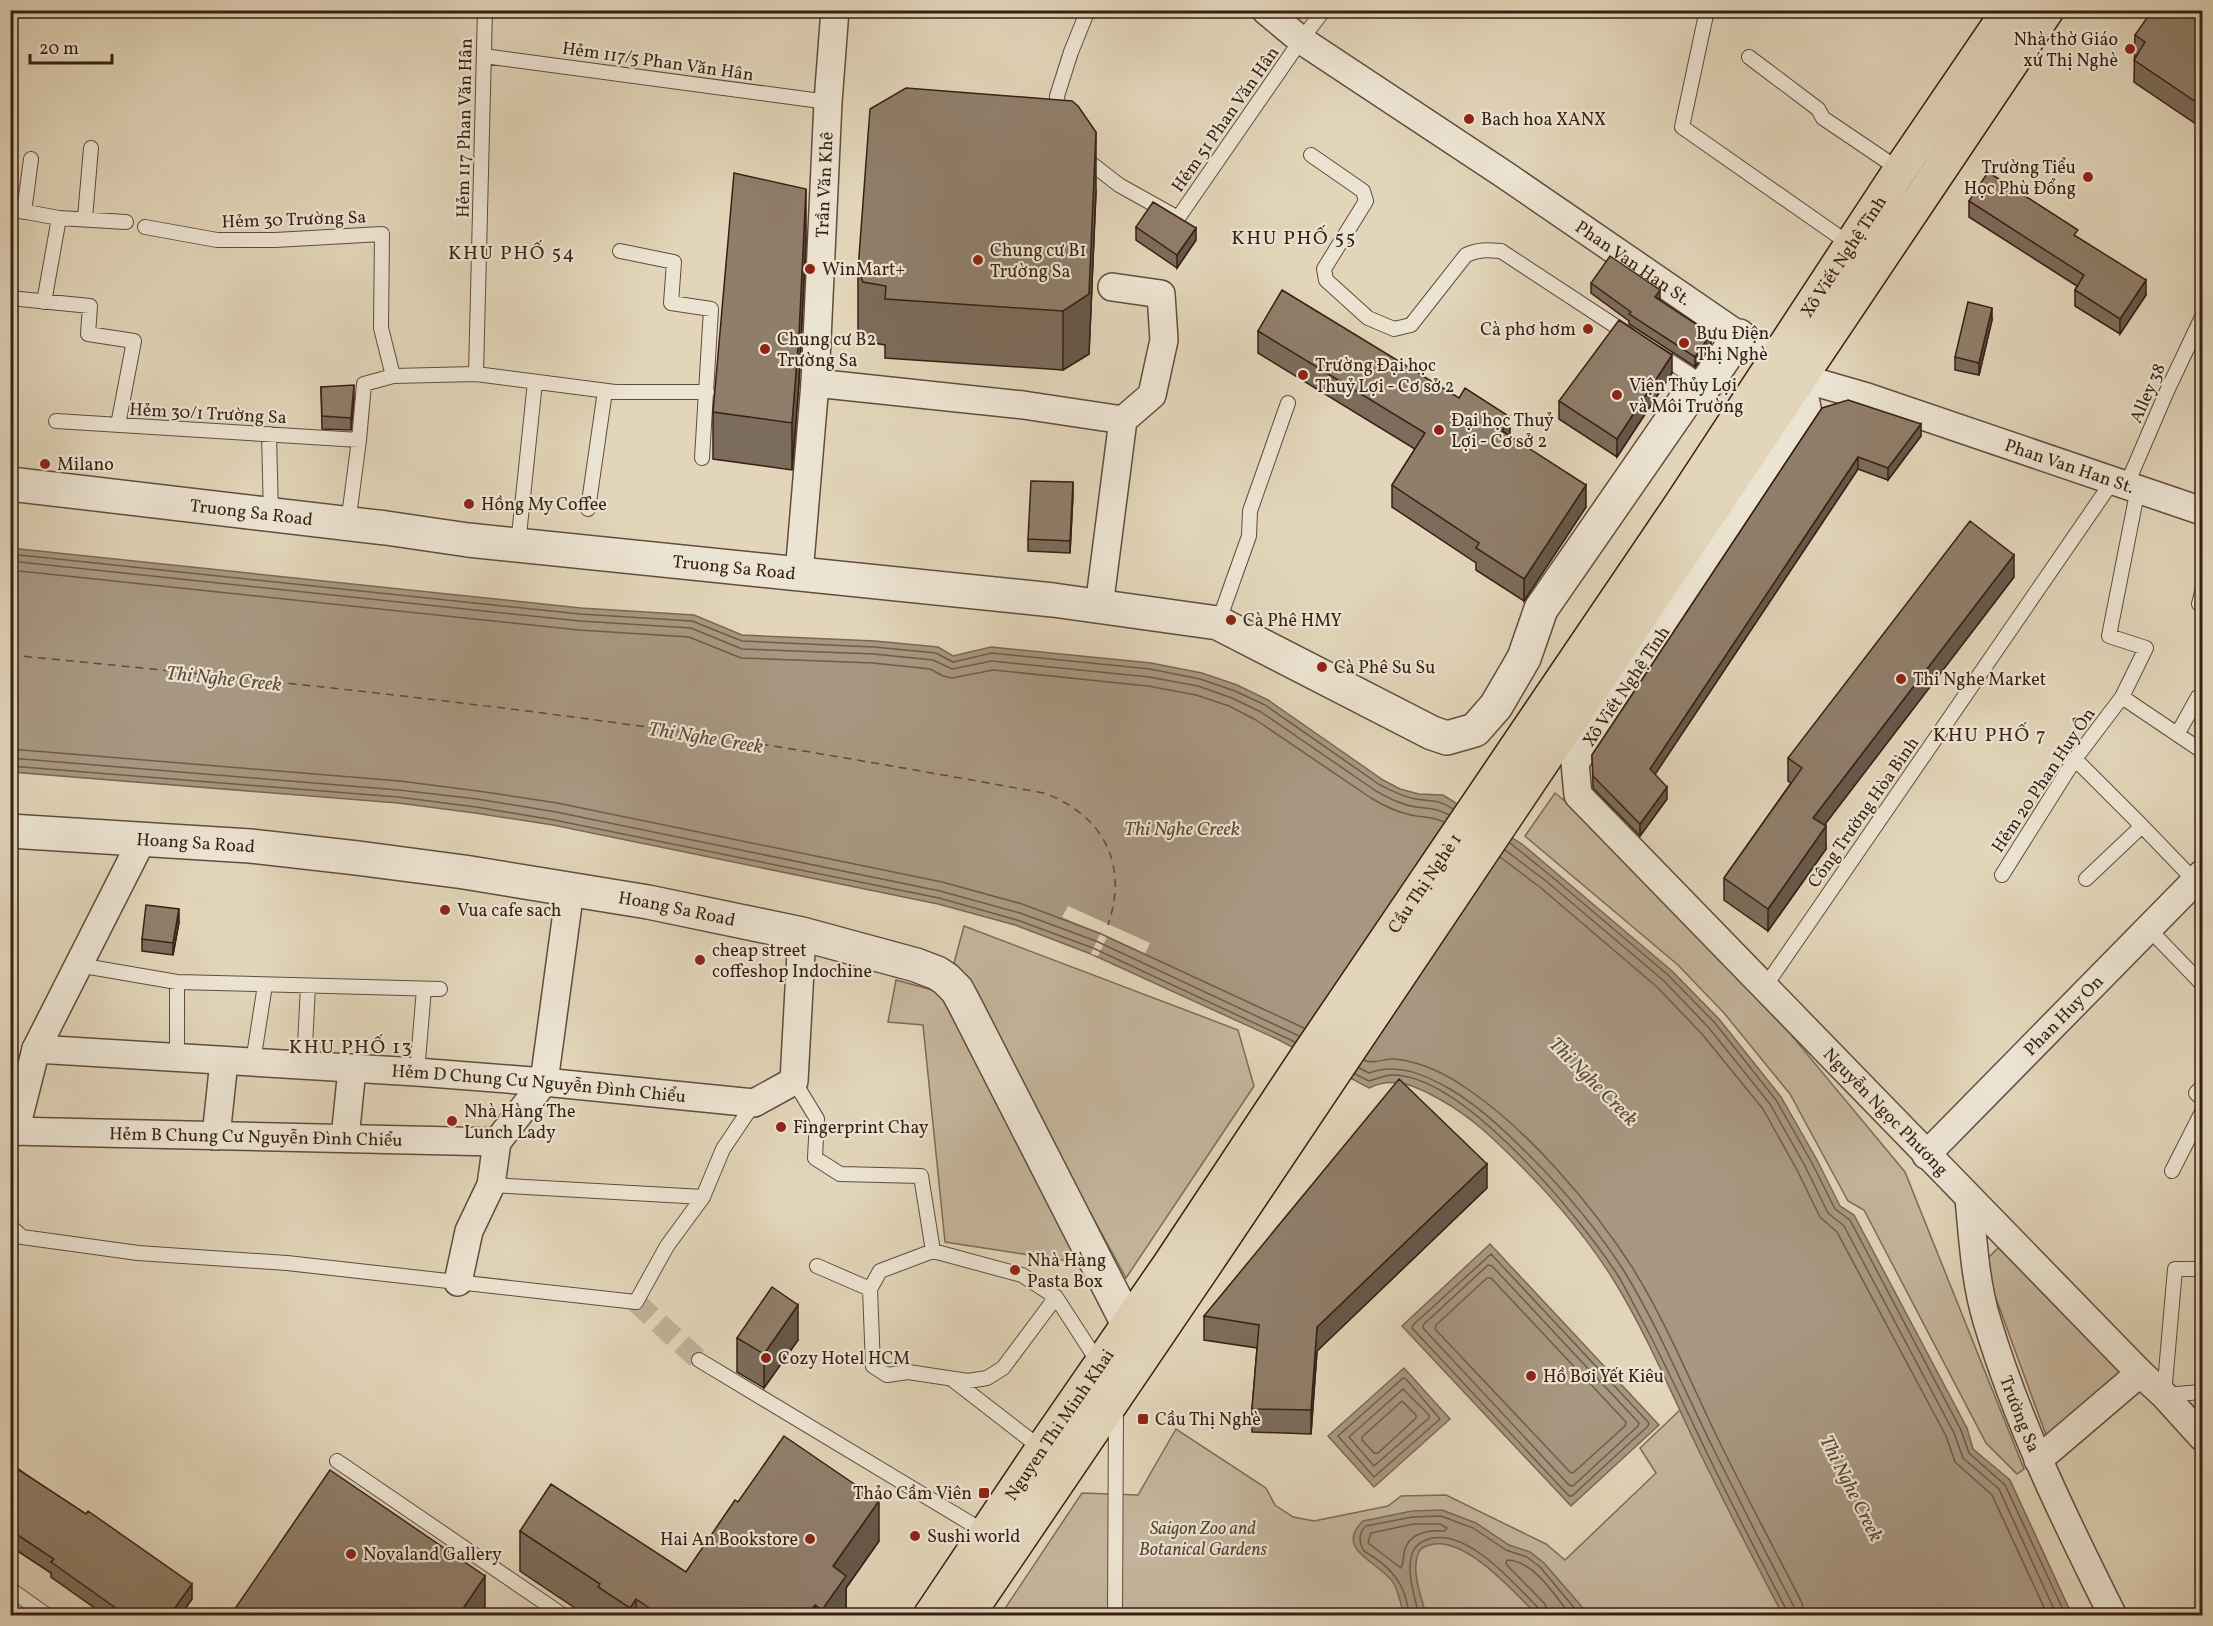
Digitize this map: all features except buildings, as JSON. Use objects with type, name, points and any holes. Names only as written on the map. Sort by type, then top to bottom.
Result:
[{"type":"main road","name":"Xô Viết Nghệ Tĩnh","points":[[1693,513],[1776,359],[1900,170],[2008,22],[2047,10]]},
{"type":"main road","name":"Xô Viết Nghệ Tĩnh","points":[[1693,513],[1801,378],[2008,22]]},
{"type":"main road","name":"Cầu Thị Nghè 1","points":[[1169,1265],[1310,1052],[1693,513]]},
{"type":"main road","name":"Cầu Thị Nghè 1","points":[[1203,1268],[1693,513]]},
{"type":"main road","name":"Nguyen Thi Minh Khai","points":[[930,1616],[1169,1265]]},
{"type":"main road","name":"Nguyen Thi Minh Khai","points":[[967,1616],[1203,1268]]},
{"type":"street","name":"Trần Văn Khê","points":[[800,574],[815,383],[828,102],[835,10]]},
{"type":"street","name":"Phan Van Han St.","points":[[1265,10],[1301,40],[1505,175],[1801,378],[1867,397],[2202,511]]},
{"type":"street","points":[[1099,607],[1123,420],[1152,395],[1164,340],[1161,294],[1112,287]]},
{"type":"street","points":[[1706,384],[1739,336]]},
{"type":"street","name":"Xô Viết Nghệ Tĩnh","points":[[1577,782],[1575,764],[1808,413],[1801,378]]},
{"type":"street","points":[[815,383],[1023,405],[1123,420]]},
{"type":"street","name":"Truong Sa Road","points":[[10,484],[518,545],[1053,600],[1218,623],[1432,733],[1447,738],[1475,730],[1485,720],[1496,706],[1524,658],[1556,624],[1701,408],[1706,384]]},
{"type":"street","name":"Nguyễn Ngọc Phương","points":[[1577,782],[1578,795],[1926,1155],[2164,1395],[2202,1437]]},
{"type":"street","name":"Hoang Sa Road","points":[[10,831],[250,846],[464,872],[692,911],[802,934],[927,968],[937,973],[957,990],[1128,1324]]},
{"type":"street","points":[[12,1133],[36,1049],[143,838]]},
{"type":"street","name":"Phan Huy On","points":[[1926,1155],[2199,878]]},
{"type":"street","points":[[458,1282],[468,1231],[491,1185],[497,1142],[544,1082],[570,890]]},
{"type":"street","points":[[754,1103],[794,1081],[802,934]]},
{"type":"street","name":"Hẻm D Chung Cư Nguyễn Ðình Chiểu","points":[[36,1049],[417,1072],[754,1103]]},
{"type":"street","points":[[216,1136],[224,1061]]},
{"type":"street","points":[[345,1138],[352,1069]]},
{"type":"street","name":"Hẻm B Chung Cư Nguyễn Ðình Chiểu","points":[[12,1133],[497,1142]]},
{"type":"street","name":"Trường Sa","points":[[1969,1199],[1975,1259],[1986,1319],[2038,1460],[2113,1616]]},
{"type":"street","points":[[2038,1460],[2140,1373]]},
{"type":"lane","name":"Hẻm 117 Phan Văn Hân","points":[[476,374],[485,10]]},
{"type":"lane","points":[[1061,130],[1057,96],[1088,10]]},
{"type":"lane","name":"Hẻm 51 Phan Văn Hân","points":[[1072,145],[1077,153],[1119,184],[1178,218],[1324,10]]},
{"type":"lane","points":[[1707,10],[1682,127],[1852,245]]},
{"type":"lane","name":"Hẻm 117/5 Phan Văn Hân","points":[[484,56],[828,102]]},
{"type":"lane","points":[[1749,57],[1818,108],[1823,118],[1900,170]]},
{"type":"lane","points":[[85,218],[91,148]]},
{"type":"lane","points":[[1311,155],[1366,195],[1366,201],[1324,269],[1324,275],[1326,280],[1368,318],[1394,330],[1411,325],[1466,255],[1473,251],[1501,252],[1706,384]]},
{"type":"lane","points":[[31,159],[17,211],[58,218],[126,222]]},
{"type":"lane","points":[[44,302],[58,218]]},
{"type":"lane","name":"Hẻm 30 Trường Sa","points":[[146,227],[217,240],[275,240],[382,234],[381,328],[393,376]]},
{"type":"lane","points":[[620,250],[674,261],[671,303],[711,309],[702,458]]},
{"type":"lane","points":[[10,298],[90,306],[88,334],[134,341],[118,425]]},
{"type":"lane","name":"Alley 38","points":[[2126,484],[2202,317]]},
{"type":"lane","points":[[348,524],[364,384],[393,376],[476,374],[604,391],[707,392]]},
{"type":"lane","points":[[518,545],[535,382]]},
{"type":"lane","points":[[588,509],[604,391]]},
{"type":"lane","points":[[1218,623],[1249,536],[1250,511],[1288,403]]},
{"type":"lane","name":"Hẻm 30/1 Trường Sa","points":[[56,421],[359,440]]},
{"type":"lane","points":[[269,434],[271,515]]},
{"type":"lane","name":"Hẻm 20 Phan Huy Ôn","points":[[2001,875],[2075,759],[2122,697],[2146,648],[2109,636],[2126,484]]},
{"type":"lane","name":"Công Trường Hòa Bình","points":[[1764,988],[2126,484]]},
{"type":"lane","points":[[2122,697],[2202,751]]},
{"type":"lane","points":[[2178,733],[2198,698],[2202,698]]},
{"type":"lane","points":[[2075,759],[2142,826],[2199,878]]},
{"type":"lane","points":[[2086,879],[2142,826]]},
{"type":"lane","points":[[2148,928],[2202,984]]},
{"type":"lane","points":[[78,965],[177,982],[440,989]]},
{"type":"lane","points":[[177,982],[177,1058]]},
{"type":"lane","points":[[253,1062],[266,985]]},
{"type":"lane","points":[[304,1066],[308,986]]},
{"type":"lane","points":[[417,1072],[424,989]]},
{"type":"lane","points":[[794,1081],[817,1119],[815,1158],[840,1174],[921,1176],[933,1251]]},
{"type":"lane","points":[[2202,1087],[2196,1093],[2202,1099]]},
{"type":"lane","points":[[10,1226],[22,1237],[138,1252],[287,1263],[636,1302],[667,1246],[703,1197],[723,1149],[754,1103]]},
{"type":"lane","points":[[2172,1171],[2202,1112]]},
{"type":"lane","points":[[491,1185],[703,1197]]},
{"type":"lane","points":[[1056,1298],[1003,1368],[987,1378],[968,1381],[908,1372],[886,1375],[873,1366],[870,1289],[880,1271],[933,1251],[1022,1275],[1056,1298],[1100,1365]]},
{"type":"lane","points":[[817,1266],[870,1289]]},
{"type":"lane","points":[[2202,1269],[2175,1269],[2164,1395],[2202,1392]]},
{"type":"lane","points":[[699,1360],[985,1534]]},
{"type":"lane","points":[[952,1379],[1042,1449]]},
{"type":"lane","points":[[1115,1616],[1117,1394]]},
{"type":"lane","points":[[337,1461],[564,1616]]},
{"type":"lane","points":[[10,1589],[48,1616]]},
{"type":"green space","points":[[1555,793],[1598,828],[1758,995],[1905,1172],[2024,1469],[2017,1474],[1986,1443],[1864,1210],[1848,1201],[1790,1094],[1724,1013],[1678,965],[1525,836]]},
{"type":"green space","points":[[964,926],[1238,1030],[1254,1086],[1126,1278],[954,963]]},
{"type":"green space","points":[[896,980],[947,994],[1088,1264],[945,1242],[923,1025],[888,1022]]},
{"type":"green space","points":[[2001,1245],[2122,1371],[2046,1435],[1983,1263]]},
{"type":"green space","name":"Saigon Zoo and Botanical Gardens","points":[[1680,1410],[1783,1615],[1000,1616],[1082,1493],[1138,1495],[1176,1429],[1266,1488],[1275,1505],[1293,1517],[1314,1521],[1388,1506],[1401,1496],[1446,1495],[1546,1544],[1565,1560],[1656,1473],[1640,1448]]},
{"type":"water","name":"Thi Nghe Creek","points":[[10,548],[581,608],[694,615],[742,635],[875,641],[938,647],[953,656],[991,647],[1151,663],[1202,673],[1237,685],[1268,700],[1383,780],[1400,789],[1419,794],[1443,795],[1522,844],[1672,971],[1719,1019],[1781,1097],[1840,1206],[1854,1215],[1967,1428],[1973,1449],[2010,1480],[2072,1615],[1783,1615],[1710,1474],[1648,1343],[1613,1279],[1570,1220],[1534,1179],[1502,1148],[1463,1114],[1424,1091],[1397,1083],[1379,1084],[1369,1088],[1279,1040],[1091,954],[1015,925],[938,904],[553,825],[398,803],[11,772]]},
{"type":"water","name":"Hồ Bơi Yết Kiêu","points":[[1490,1244],[1659,1425],[1571,1506],[1402,1326]]},
{"type":"water","points":[[1404,1368],[1450,1419],[1374,1487],[1328,1436]]},
{"type":"water","points":[[1442,1510],[1476,1523],[1509,1545],[1530,1552],[1544,1563],[1589,1615],[1537,1615],[1488,1568],[1458,1548],[1443,1544],[1423,1547],[1417,1559],[1416,1575],[1426,1615],[1404,1615],[1394,1584],[1388,1576],[1356,1549],[1353,1541],[1355,1531],[1363,1521],[1412,1511]]},
{"type":"pier","points":[[1068,906],[1150,943],[1145,954],[1107,937],[1098,956],[1091,954],[1100,934],[1062,917]]},
{"type":"ferry route","points":[[10,655],[318,686],[625,724],[887,765],[1044,793],[1065,802],[1082,814],[1096,828],[1106,844],[1113,862],[1115,882],[1114,903],[1108,925]]},
{"type":"tunnel","points":[[636,1302],[699,1360]]},
{"type":"place","name":"Nhà thờ Giáo xứ Thị Nghè","points":[[2130,49]]},
{"type":"place","name":"Bach hoa XANX","points":[[1469,119]]},
{"type":"place","name":"Trường Tiểu Học Phù Đổng","points":[[2088,177]]},
{"type":"place","name":"Chung cư B1 Trường Sa","points":[[978,260]]},
{"type":"place","name":"WinMart+","points":[[810,269]]},
{"type":"place","name":"Cà phơ hơm","points":[[1588,329]]},
{"type":"place","name":"Bưu Điện Thị Nghè","points":[[1684,343]]},
{"type":"place","name":"Chung cư B2 Trường Sa","points":[[765,349]]},
{"type":"place","name":"Trường Đại học Thuỷ Lợi - Cơ sở 2","points":[[1303,375]]},
{"type":"place","name":"Viện Thủy Lợi và Môi Trường","points":[[1617,395]]},
{"type":"place","name":"Đại học Thuỷ Lợi - Cơ sở 2","points":[[1439,430]]},
{"type":"place","name":"Milano","points":[[45,464]]},
{"type":"place","name":"Hồng My Coffee","points":[[469,504]]},
{"type":"place","name":"Cà Phê HMY","points":[[1231,620]]},
{"type":"place","name":"Cà Phê Su Su","points":[[1322,667]]},
{"type":"place","name":"Thi Nghe Market","points":[[1901,679]]},
{"type":"place","name":"Vua cafe sach","points":[[445,910]]},
{"type":"place","name":"cheap street coffeshop Indochine","points":[[700,960]]},
{"type":"place","name":"Nhà Hàng The Lunch Lady","points":[[452,1121]]},
{"type":"place","name":"Fingerprint Chay","points":[[781,1127]]},
{"type":"place","name":"Nhà Hàng Pasta Box","points":[[1015,1270]]},
{"type":"place","name":"Cozy Hotel HCM","points":[[766,1358]]},
{"type":"place","name":"Hồ Bơi Yết Kiêu","points":[[1531,1376]]},
{"type":"place","name":"Cầu Thị Nghè","points":[[1143,1419]]},
{"type":"place","name":"Thảo Cầm Viên","points":[[984,1493]]},
{"type":"place","name":"Sushi world","points":[[915,1536]]},
{"type":"place","name":"Hai An Bookstore","points":[[810,1539]]},
{"type":"place","name":"Novaland Gallery","points":[[351,1554]]},
{"type":"district","name":"KHU PHỐ 55","points":[[1294,237]]},
{"type":"district","name":"KHU PHỐ 54","points":[[512,252]]},
{"type":"district","name":"KHU PHỐ 7","points":[[1990,734]]},
{"type":"district","name":"KHU PHỐ 13","points":[[351,1046]]}]
